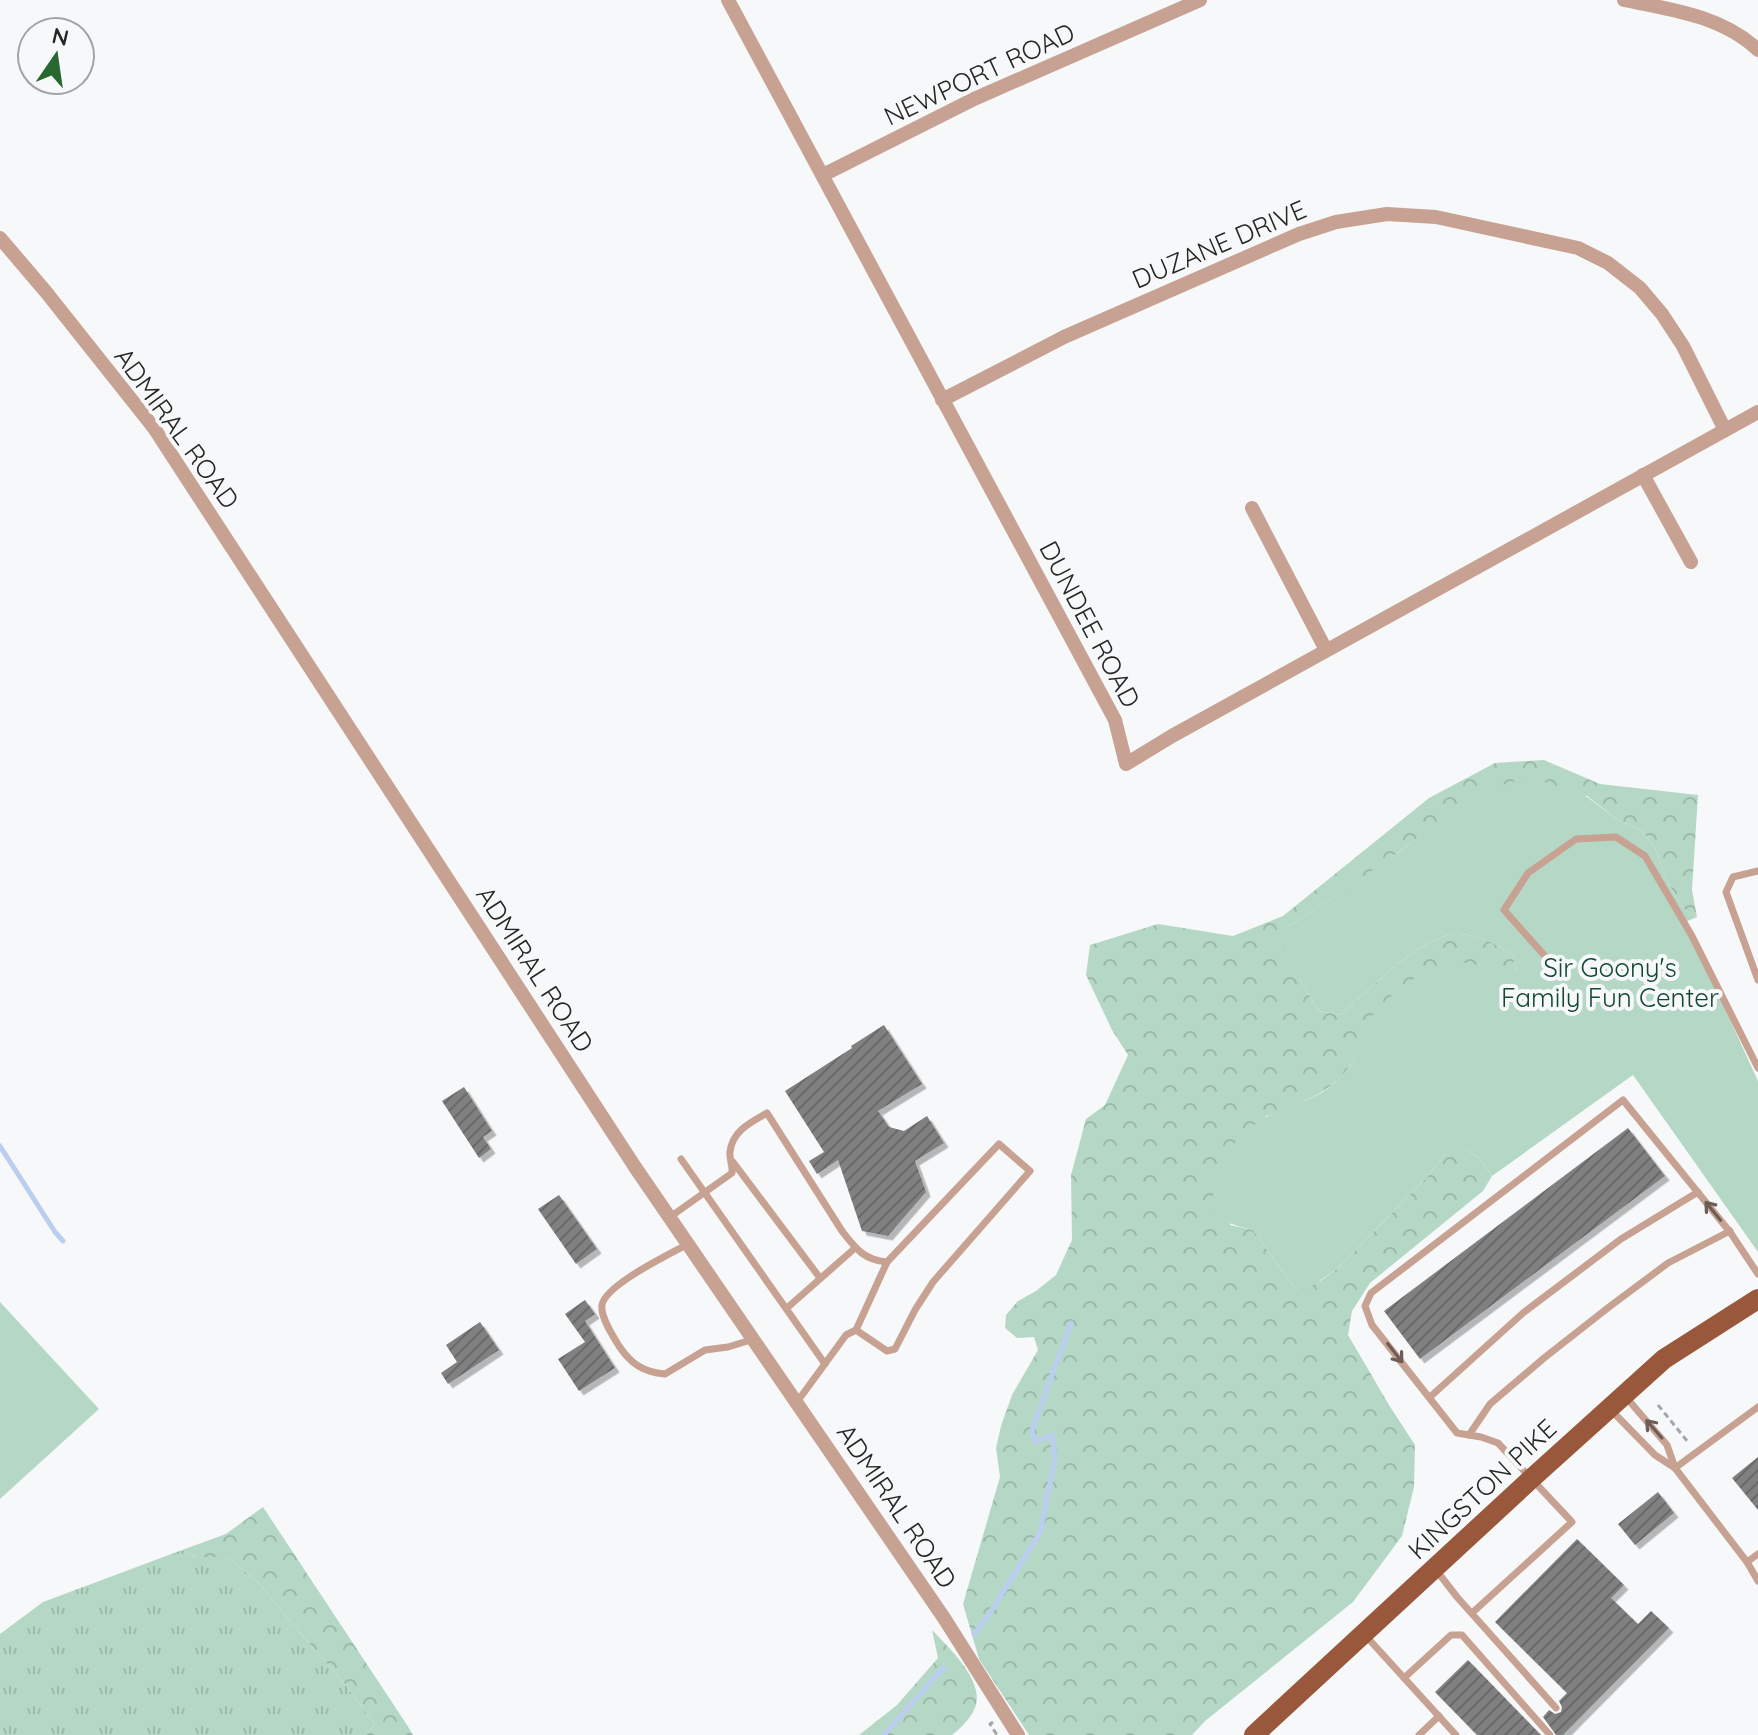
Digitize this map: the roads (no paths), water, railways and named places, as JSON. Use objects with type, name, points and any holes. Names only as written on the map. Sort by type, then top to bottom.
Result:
[{"type":"main road","name":"KINGSTON PIKE","points":[[1254,1735],[1664,1359],[1758,1299]]},
{"type":"street","name":"DUNDEE ROAD","points":[[728,0],[1115,720],[1126,764],[1758,412]]},
{"type":"street","name":"NEWPORT ROAD","points":[[823,175],[974,99],[1200,0]]},
{"type":"street","points":[[1624,0],[1690,13],[1724,27],[1758,50]]},
{"type":"street","name":"DUZANE DRIVE","points":[[942,400],[1064,337],[1299,234],[1336,222],[1387,214],[1436,217],[1578,248],[1608,263],[1640,288],[1662,314],[1683,346],[1725,430]]},
{"type":"street","name":"ADMIRAL ROAD","points":[[0,238],[154,428],[619,1142],[944,1618],[1018,1735]]},
{"type":"street","points":[[1643,475],[1691,562]]},
{"type":"street","points":[[1252,508],[1326,650]]},
{"type":"lane","points":[[1553,965],[1504,910],[1528,873],[1576,839],[1616,837],[1645,856],[1692,936],[1758,1068]]},
{"type":"lane","points":[[1758,871],[1733,877],[1726,892],[1758,980]]},
{"type":"lane","points":[[1472,1613],[1572,1522],[1498,1443],[1457,1433],[1372,1325],[1365,1306],[1371,1293],[1623,1100],[1730,1231],[1758,1274]]},
{"type":"lane","points":[[670,1217],[732,1173],[730,1153],[735,1139],[743,1128],[767,1113],[855,1248],[873,1261],[887,1262]]},
{"type":"lane","points":[[797,1402],[846,1335],[856,1330],[887,1262],[999,1144],[1030,1171],[933,1282],[895,1349],[887,1351],[856,1330]]},
{"type":"lane","points":[[681,1159],[825,1364]]},
{"type":"lane","points":[[731,1159],[820,1278]]},
{"type":"lane","points":[[1430,1397],[1523,1313],[1621,1239],[1698,1192]]},
{"type":"lane","points":[[1469,1435],[1490,1404],[1609,1307],[1668,1263],[1730,1231]]},
{"type":"lane","points":[[688,1244],[639,1271],[612,1290],[604,1301],[604,1318],[617,1344],[637,1368],[665,1374],[705,1350],[754,1339]]},
{"type":"lane","points":[[787,1308],[855,1248]]},
{"type":"lane","points":[[1617,1401],[1655,1455],[1675,1468]]},
{"type":"lane","points":[[1617,1401],[1667,1445],[1675,1468],[1758,1581]]},
{"type":"lane","points":[[1675,1468],[1758,1407]]},
{"type":"lane","points":[[1747,1562],[1758,1554]]},
{"type":"lane","points":[[1435,1568],[1556,1708]]},
{"type":"lane","points":[[1364,1634],[1456,1735]]},
{"type":"lane","points":[[1404,1678],[1451,1635],[1462,1635],[1550,1735]]},
{"type":"lane","points":[[1419,1735],[1439,1716]]},
{"type":"waterway","points":[[0,1146],[63,1241]]},
{"type":"waterway","points":[[974,1634],[1040,1533],[1055,1459],[1052,1435],[1035,1442],[1032,1430],[1071,1323]]},
{"type":"waterway","points":[[884,1735],[944,1667]]},
{"type":"park label","name":"Sir Goony's Family Fun Center","points":[[1610,982]]}]
